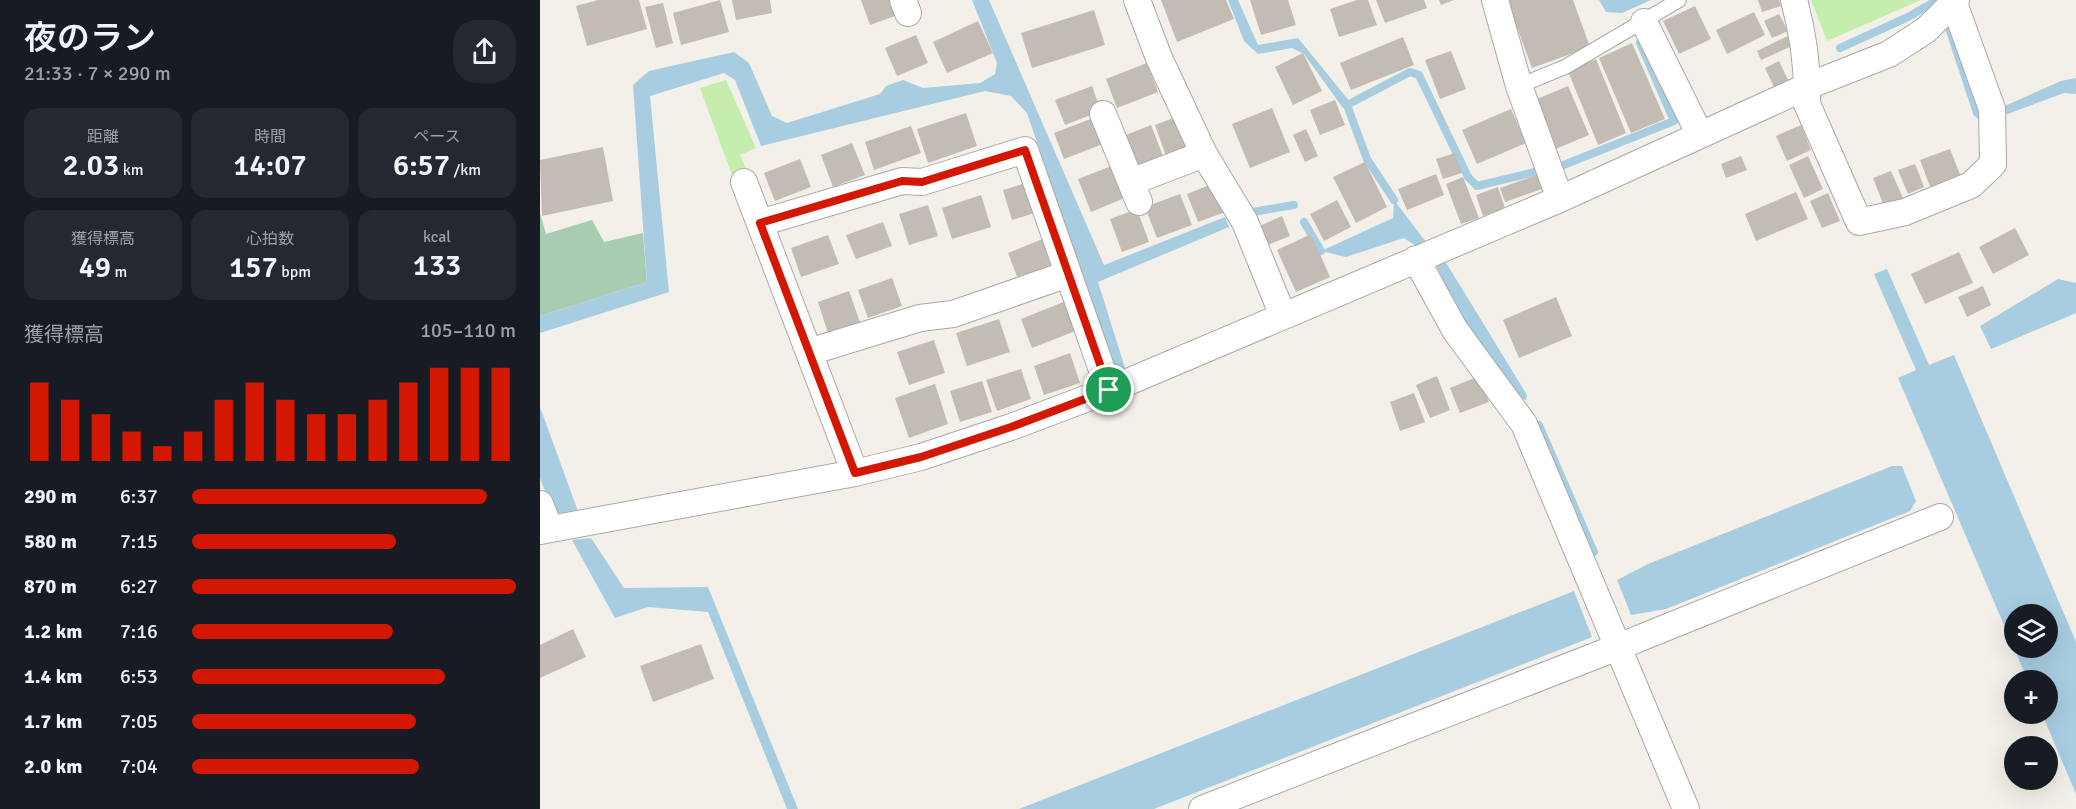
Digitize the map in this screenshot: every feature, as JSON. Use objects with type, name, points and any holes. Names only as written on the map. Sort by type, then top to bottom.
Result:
[{"type":"street","points":[[1137,0],[1159,58],[1204,154],[1245,222],[1283,316]]},
{"type":"street","points":[[1495,0],[1519,86],[1560,200]]},
{"type":"street","points":[[540,504],[545,530],[855,473],[921,457],[1011,427],[1109,390],[1560,200],[1808,86],[1889,54],[1926,30],[1955,1],[1992,109],[1993,164],[1971,185],[1905,212],[1859,222],[1807,104],[1808,86],[1800,21],[1794,0]]},
{"type":"street","points":[[1644,22],[1700,135]]},
{"type":"street","points":[[1103,114],[1135,192],[1204,154]]},
{"type":"street","points":[[760,223],[902,181],[922,182],[1025,150],[1109,390]]},
{"type":"street","points":[[744,182],[855,473]]},
{"type":"street","points":[[1416,259],[1455,330],[1524,424],[1686,809]]},
{"type":"street","points":[[809,352],[920,318],[952,314],[1068,274]]},
{"type":"street","points":[[1202,809],[1618,647],[1940,517]]},
{"type":"lane","points":[[1519,86],[1565,67],[1679,0]]},
{"type":"green space","points":[[1811,0],[1921,0],[1827,41]]},
{"type":"green space","points":[[726,80],[756,148],[740,155],[746,169],[732,175],[700,88]]},
{"type":"green space","points":[[540,213],[546,234],[592,220],[604,242],[643,233],[647,282],[540,316]]},
{"type":"water","points":[[972,0],[989,0],[1104,265],[1225,217],[1229,227],[1098,282],[1125,368],[1115,372],[1027,113],[1011,96],[985,91],[761,146],[735,80],[724,73],[650,96],[669,292],[540,333],[540,316],[647,282],[633,85],[649,71],[734,52],[749,63],[772,116],[787,123],[880,94],[886,86],[903,80],[923,88],[980,83],[995,74],[997,63]]},
{"type":"water","points":[[1228,0],[1238,0],[1258,45],[1298,38],[1351,103],[1343,108],[1304,54],[1292,48],[1258,54],[1244,41]]},
{"type":"water","points":[[1599,0],[1651,0],[1622,13],[1606,12]]},
{"type":"water","points":[[2076,78],[2076,94],[2064,93],[2002,116],[2000,108],[2061,81]]},
{"type":"water","points":[[1394,200],[1426,242],[1416,246],[1404,238],[1346,257],[1321,251],[1393,218]]},
{"type":"water","points":[[1445,261],[1527,395],[1526,400],[1520,398],[1460,315],[1436,265]]},
{"type":"water","points":[[1887,269],[1929,365],[1954,355],[2076,642],[2076,794],[2058,752],[2058,736],[2051,736],[2046,724],[2058,724],[2058,670],[2023,670],[2018,658],[2058,658],[2058,604],[2004,604],[2004,625],[1898,378],[1916,370],[1874,274]]},
{"type":"water","points":[[2058,279],[2076,283],[2076,313],[1991,349],[1980,326]]},
{"type":"water","points":[[540,407],[579,514],[566,517],[553,512],[540,478]]},
{"type":"water","points":[[1892,466],[1902,466],[1916,501],[1910,511],[1666,609],[1631,615],[1617,580],[1648,564]]},
{"type":"water","points":[[591,538],[624,588],[708,587],[798,809],[787,809],[708,612],[648,607],[615,618],[572,540]]},
{"type":"water","points":[[1574,591],[1592,637],[1154,809],[1019,809]]},
{"type":"building","points":[[598,0],[639,0],[647,29],[587,46],[576,6]]},
{"type":"building","points":[[720,0],[729,32],[681,45],[673,13]]},
{"type":"building","points":[[732,0],[770,0],[772,13],[736,20]]},
{"type":"building","points":[[861,0],[893,0],[898,15],[870,25]]},
{"type":"building","points":[[1161,0],[1226,0],[1234,19],[1177,42]]},
{"type":"building","points":[[1250,0],[1288,0],[1296,25],[1261,35]]},
{"type":"building","points":[[1357,0],[1368,0],[1377,25],[1339,37],[1330,9]]},
{"type":"building","points":[[1376,0],[1424,0],[1427,8],[1385,23]]},
{"type":"building","points":[[1439,0],[1454,0],[1441,5]]},
{"type":"building","points":[[1507,0],[1573,0],[1590,47],[1532,68]]},
{"type":"building","points":[[1758,0],[1779,0],[1781,6],[1762,12]]},
{"type":"building","points":[[663,3],[673,43],[656,48],[645,7]]},
{"type":"building","points":[[1695,6],[1711,39],[1679,54],[1663,21]]},
{"type":"building","points":[[1094,10],[1105,45],[1032,68],[1021,33]]},
{"type":"building","points":[[1754,12],[1765,35],[1727,54],[1716,30]]},
{"type":"building","points":[[1779,14],[1788,31],[1772,38],[1764,21]]},
{"type":"building","points":[[978,21],[993,53],[947,73],[933,42]]},
{"type":"building","points":[[916,35],[928,63],[897,76],[885,48]]},
{"type":"building","points":[[1788,36],[1792,46],[1761,60],[1757,51]]},
{"type":"building","points":[[1403,37],[1414,65],[1351,90],[1340,63]]},
{"type":"building","points":[[1632,43],[1665,119],[1631,133],[1599,58]]},
{"type":"building","points":[[1451,51],[1466,89],[1440,99],[1425,60]]},
{"type":"building","points":[[1303,53],[1322,91],[1293,105],[1275,67]]},
{"type":"building","points":[[1596,59],[1626,133],[1598,145],[1568,71]]},
{"type":"building","points":[[1779,61],[1788,80],[1774,87],[1765,68]]},
{"type":"building","points":[[1147,63],[1158,92],[1117,108],[1106,79]]},
{"type":"building","points":[[1092,86],[1101,111],[1065,125],[1055,100]]},
{"type":"building","points":[[1568,86],[1589,135],[1553,150],[1532,101]]},
{"type":"building","points":[[1335,100],[1345,125],[1320,135],[1310,110]]},
{"type":"building","points":[[1272,108],[1290,152],[1250,168],[1232,124]]},
{"type":"building","points":[[1511,109],[1526,143],[1477,164],[1462,130]]},
{"type":"building","points":[[966,113],[977,146],[928,163],[917,129]]},
{"type":"building","points":[[1181,115],[1193,145],[1166,156],[1155,125]]},
{"type":"building","points":[[1093,118],[1103,144],[1064,159],[1054,133]]},
{"type":"building","points":[[1151,125],[1163,156],[1138,166],[1126,135]]},
{"type":"building","points":[[1801,125],[1811,150],[1787,161],[1776,136]]},
{"type":"building","points":[[911,126],[921,153],[874,170],[865,142]]},
{"type":"building","points":[[1306,129],[1318,156],[1305,162],[1293,135]]},
{"type":"building","points":[[852,143],[865,175],[833,187],[821,155]]},
{"type":"building","points":[[603,147],[613,201],[542,216],[540,160]]},
{"type":"building","points":[[1950,149],[1961,177],[1931,189],[1920,160]]},
{"type":"building","points":[[1455,153],[1462,173],[1443,179],[1436,159]]},
{"type":"building","points":[[1741,156],[1747,170],[1726,178],[1721,164]]},
{"type":"building","points":[[1808,156],[1823,189],[1804,198],[1789,165]]},
{"type":"building","points":[[800,159],[811,187],[775,201],[764,173]]},
{"type":"building","points":[[1365,162],[1387,207],[1356,223],[1333,177]]},
{"type":"building","points":[[1915,164],[1924,187],[1908,194],[1898,170]]},
{"type":"building","points":[[1114,165],[1127,197],[1091,212],[1078,179]]},
{"type":"building","points":[[1891,171],[1903,198],[1884,206],[1873,178]]},
{"type":"building","points":[[1436,174],[1444,195],[1407,210],[1398,189]]},
{"type":"building","points":[[1537,175],[1542,189],[1505,202],[1500,188]]},
{"type":"building","points":[[1463,177],[1479,218],[1461,224],[1446,184]]},
{"type":"building","points":[[1029,182],[1038,212],[1012,220],[1003,190]]},
{"type":"building","points":[[1217,182],[1228,211],[1198,222],[1187,194]]},
{"type":"building","points":[[1498,187],[1505,208],[1483,216],[1476,195]]},
{"type":"building","points":[[1796,192],[1808,219],[1756,241],[1745,214]]},
{"type":"building","points":[[1828,193],[1840,221],[1822,228],[1810,201]]},
{"type":"building","points":[[1180,194],[1192,225],[1157,238],[1145,207]]},
{"type":"building","points":[[981,195],[991,227],[952,239],[942,208]]},
{"type":"building","points":[[1337,200],[1351,227],[1324,241],[1310,214]]},
{"type":"building","points":[[928,205],[938,236],[909,245],[899,214]]},
{"type":"building","points":[[1137,209],[1149,242],[1122,252],[1110,219]]},
{"type":"building","points":[[1282,216],[1290,236],[1265,246],[1257,227]]},
{"type":"building","points":[[883,222],[892,246],[856,259],[846,235]]},
{"type":"building","points":[[2015,228],[2029,255],[1993,274],[1979,247]]},
{"type":"building","points":[[1311,234],[1330,277],[1296,292],[1277,250]]},
{"type":"building","points":[[828,235],[839,264],[801,277],[791,248]]},
{"type":"building","points":[[1045,238],[1055,264],[1018,279],[1008,253]]},
{"type":"building","points":[[1959,252],[1973,283],[1925,304],[1911,274]]},
{"type":"building","points":[[892,278],[902,306],[868,318],[858,290]]},
{"type":"building","points":[[1983,286],[1991,305],[1967,317],[1958,297]]},
{"type":"building","points":[[849,291],[860,322],[828,333],[818,302]]},
{"type":"building","points":[[1556,297],[1572,336],[1519,358],[1503,320]]},
{"type":"building","points":[[1066,301],[1078,330],[1032,348],[1021,319]]},
{"type":"building","points":[[999,319],[1010,352],[967,366],[956,333]]},
{"type":"building","points":[[934,340],[945,373],[909,385],[897,352]]},
{"type":"building","points":[[1070,353],[1080,383],[1044,395],[1034,366]]},
{"type":"building","points":[[1021,369],[1031,399],[997,411],[986,380]]},
{"type":"building","points":[[1437,376],[1450,410],[1430,418],[1416,385]]},
{"type":"building","points":[[1479,376],[1489,402],[1460,413],[1450,388]]},
{"type":"building","points":[[982,381],[992,412],[960,422],[950,391]]},
{"type":"building","points":[[935,384],[948,424],[909,438],[895,398]]},
{"type":"building","points":[[1414,393],[1425,422],[1400,431],[1390,402]]},
{"type":"building","points":[[573,629],[586,657],[540,678],[540,645]]},
{"type":"building","points":[[701,644],[714,679],[653,702],[640,666]]},
{"type":"waterway","points":[[1840,48],[1908,17],[1934,2]]},
{"type":"waterway","points":[[1950,31],[1977,113],[1983,117]]},
{"type":"waterway","points":[[1561,166],[1674,121],[1640,43]]},
{"type":"waterway","points":[[1394,200],[1367,159],[1347,105],[1410,72],[1419,75],[1468,177],[1477,186],[1539,171]]},
{"type":"waterway","points":[[1252,212],[1294,205]]},
{"type":"waterway","points":[[1304,222],[1321,251]]},
{"type":"waterway","points":[[1539,425],[1594,552]]},
{"type":"route","points":[[1025,150],[1109,390],[1011,427],[921,457],[855,473],[760,223],[902,181],[922,182],[1025,150]]}]
